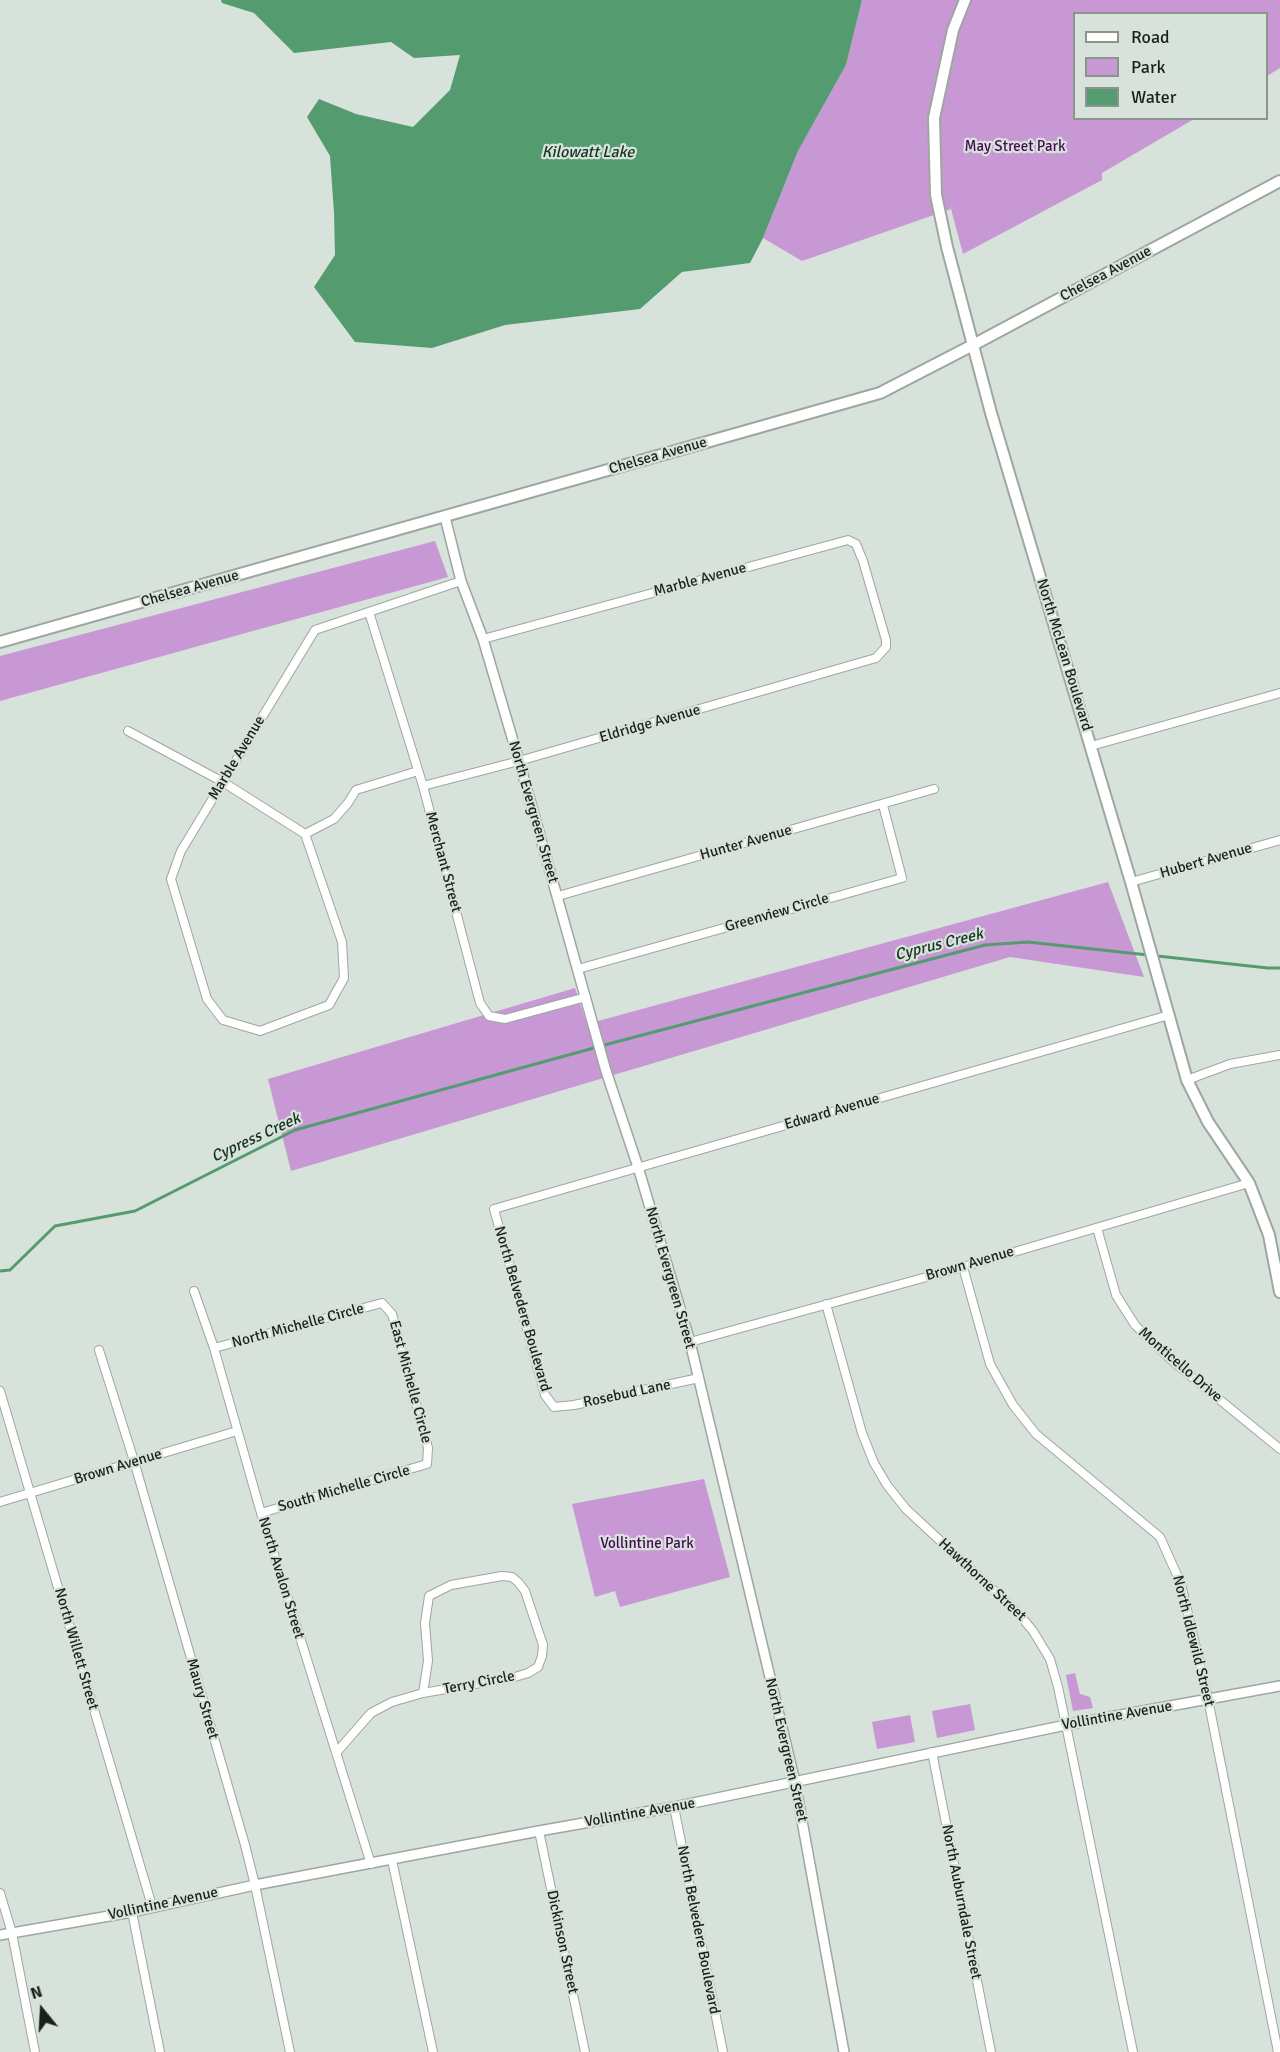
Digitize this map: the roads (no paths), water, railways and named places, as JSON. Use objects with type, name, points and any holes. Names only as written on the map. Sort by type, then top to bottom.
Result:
[{"type":"main road","name":"North McLean Boulevard","points":[[965,0],[953,30],[934,118],[936,195],[947,247],[993,421],[1161,983],[1187,1080],[1208,1122],[1249,1183],[1269,1234],[1280,1292]]},
{"type":"main road","name":"Chelsea Avenue","points":[[0,642],[880,393],[1280,181]]},
{"type":"street","name":"North Evergreen Street","points":[[445,517],[461,581],[483,639],[519,761],[606,1071],[638,1167],[690,1342],[795,1782],[844,2052]]},
{"type":"street","name":"Marble Avenue","points":[[483,639],[849,540],[856,544],[863,561],[886,640],[886,647],[876,658]]},
{"type":"street","name":"Marble Avenue","points":[[305,834],[342,942],[344,978],[328,1005],[260,1031],[223,1020],[207,999],[171,879],[181,851],[315,630],[461,581]]},
{"type":"street","name":"Merchant Street","points":[[369,612],[423,786],[480,1003],[489,1016],[505,1019],[586,997]]},
{"type":"street","name":"Eldridge Avenue","points":[[423,786],[519,761],[876,658]]},
{"type":"street","points":[[1091,746],[1280,693]]},
{"type":"street","points":[[128,730],[223,782],[305,834],[334,819],[356,790],[418,771]]},
{"type":"street","name":"Hunter Avenue","points":[[558,896],[934,789]]},
{"type":"street","name":"Greenview Circle","points":[[578,969],[902,878],[883,805]]},
{"type":"street","name":"Hubert Avenue","points":[[1131,882],[1280,840]]},
{"type":"street","name":"Edward Avenue","points":[[494,1209],[1169,1015]]},
{"type":"street","points":[[1187,1080],[1230,1064],[1280,1055]]},
{"type":"street","name":"Brown Avenue","points":[[690,1342],[963,1267],[1249,1183]]},
{"type":"street","name":"North Belvedere Boulevard","points":[[494,1209],[545,1395],[554,1407]]},
{"type":"street","name":"Monticello Drive","points":[[1096,1228],[1116,1295],[1134,1325],[1172,1360],[1280,1449]]},
{"type":"street","name":"North Idlewild Street","points":[[963,1267],[990,1364],[1013,1405],[1036,1434],[1160,1537],[1181,1584],[1208,1699],[1278,2052]]},
{"type":"street","name":"North Avalon Street","points":[[194,1291],[214,1348],[261,1513],[371,1864]]},
{"type":"street","name":"North Michelle Circle","points":[[214,1348],[381,1303]]},
{"type":"street","name":"East Michelle Circle","points":[[381,1303],[392,1314],[428,1448],[427,1464]]},
{"type":"street","name":"Hawthorne Street","points":[[826,1304],[862,1433],[874,1463],[887,1485],[906,1509],[1029,1625],[1050,1659],[1058,1687],[1133,2052]]},
{"type":"street","name":"Maury Street","points":[[99,1350],[134,1461],[255,1886],[290,2052]]},
{"type":"street","name":"Rosebud Lane","points":[[554,1407],[574,1405],[699,1378]]},
{"type":"street","name":"North Willett Street","points":[[0,1391],[152,1906]]},
{"type":"street","name":"Brown Avenue","points":[[0,1502],[237,1431]]},
{"type":"street","name":"South Michelle Circle","points":[[261,1513],[427,1464]]},
{"type":"street","name":"Terry Circle","points":[[336,1753],[371,1713],[392,1702],[423,1693],[515,1677],[538,1667],[543,1645],[525,1591],[518,1582],[502,1576],[489,1578],[451,1585],[429,1596],[425,1623],[428,1660],[423,1693]]},
{"type":"street","name":"Vollintine Avenue","points":[[0,1935],[539,1831],[674,1808],[1066,1725],[1280,1686]]},
{"type":"street","name":"North Auburndale Street","points":[[932,1752],[990,2052]]},
{"type":"street","name":"North Belvedere Boulevard","points":[[674,1808],[723,2052]]},
{"type":"street","name":"Dickinson Street","points":[[539,1831],[585,2052]]},
{"type":"street","points":[[392,1860],[433,2052]]},
{"type":"street","points":[[0,1893],[12,1933],[35,2052]]},
{"type":"street","points":[[132,1911],[160,2052]]},
{"type":"water","name":"Kilowatt Lake","points":[[221,0],[862,0],[846,65],[798,151],[763,238],[750,263],[682,272],[640,309],[505,325],[432,348],[355,342],[314,287],[335,255],[334,213],[330,156],[307,117],[319,99],[356,114],[413,127],[450,90],[460,55],[414,58],[391,42],[294,53],[254,13],[222,3]]},
{"type":"waterway","name":"Cyprus Creek","points":[[0,1271],[10,1270],[55,1226],[135,1211],[295,1130],[612,1043],[985,945],[1028,942],[1280,968]]},
{"type":"park label","name":"May Street Park","points":[[1015,147]]},
{"type":"park label","name":"Vollintine Park","points":[[647,1544]]},
{"type":"water label","name":"Cypress Creek","points":[[256,1138]]}]
